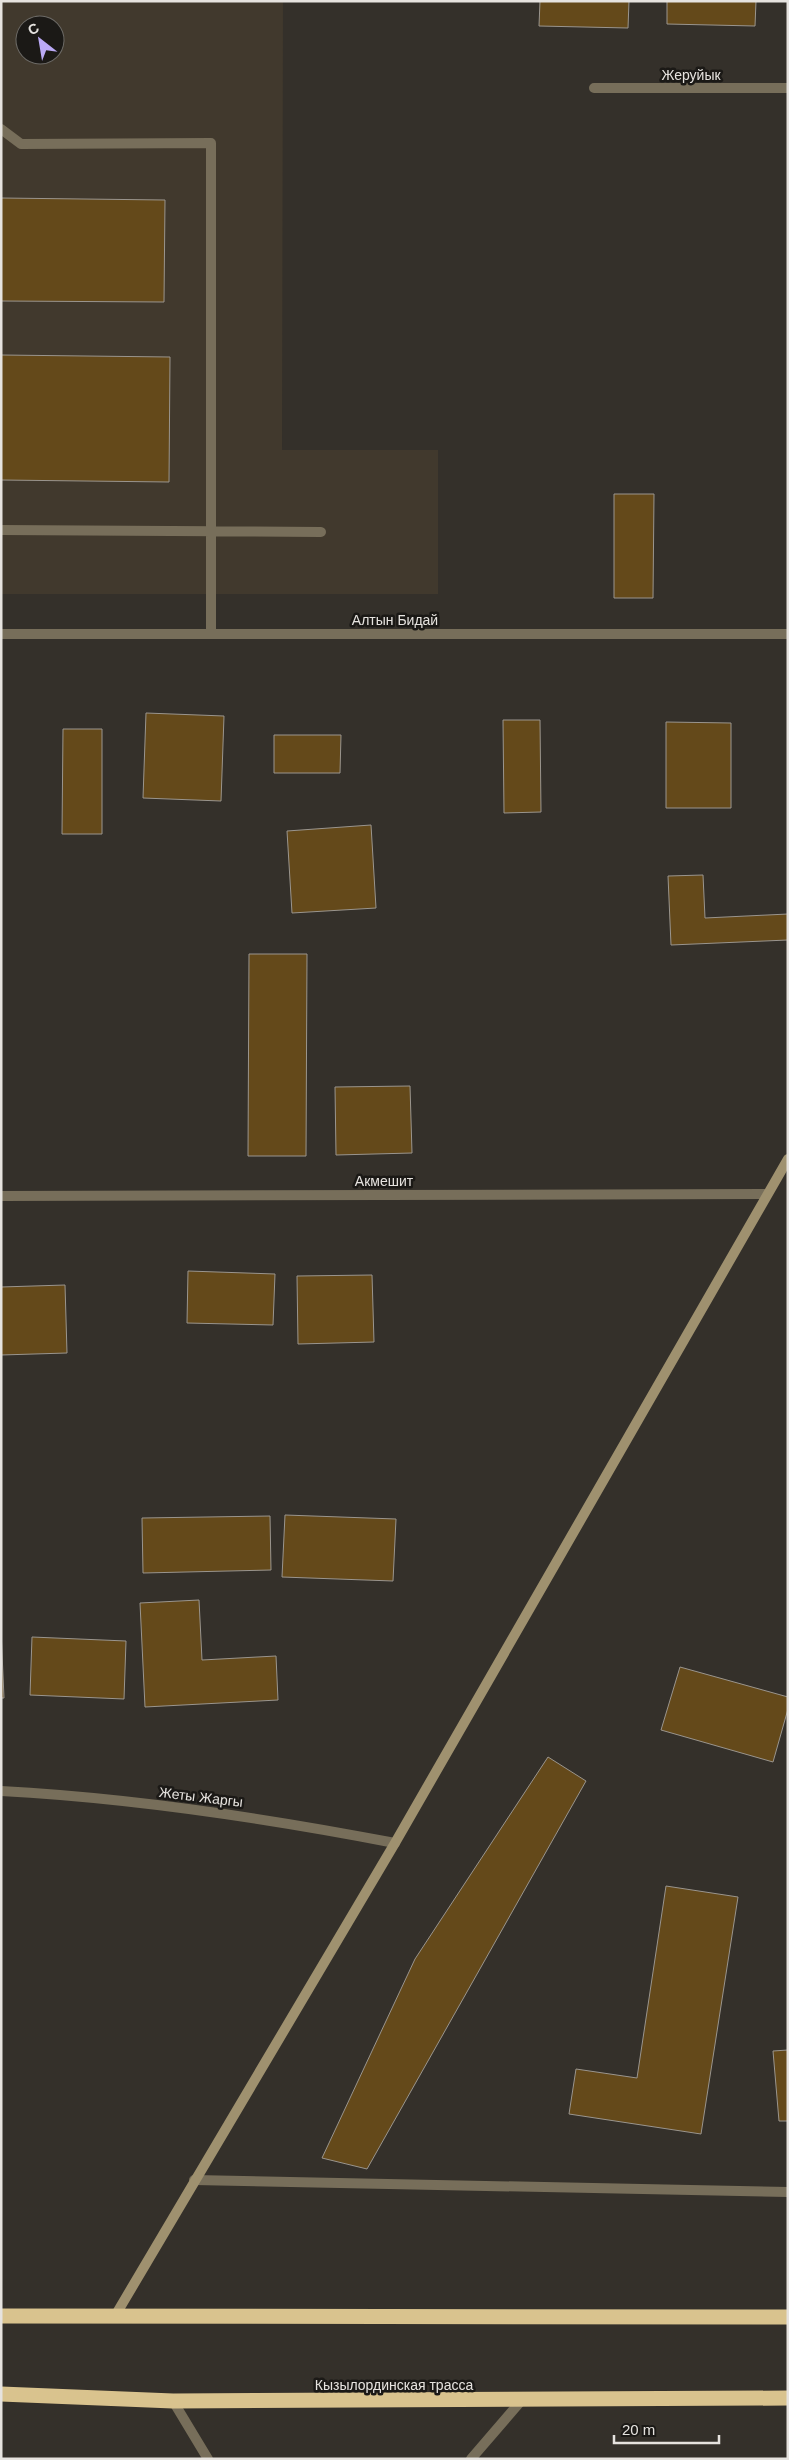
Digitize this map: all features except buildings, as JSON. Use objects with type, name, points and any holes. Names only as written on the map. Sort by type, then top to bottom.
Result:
[{"type":"highway","points":[[1,2316],[788,2317]]},
{"type":"highway","name":"Кызылординская трасса","points":[[1,2394],[173,2401],[521,2401],[788,2398]]},
{"type":"street","name":"Жеруйык","points":[[594,88],[788,88]]},
{"type":"street","points":[[1,129],[21,144],[211,143],[211,634]]},
{"type":"street","points":[[1,530],[321,532]]},
{"type":"street","name":"Алтын Бидай","points":[[1,634],[788,634]]},
{"type":"street","points":[[115,2316],[395,1843],[788,1158]]},
{"type":"street","name":"Акмешит","points":[[1,1196],[766,1194]]},
{"type":"street","name":"Жеты Жаргы","points":[[1,1791],[79,1795],[288,1823],[395,1843]]},
{"type":"street","points":[[194,2180],[788,2192]]},
{"type":"street","points":[[173,2401],[208,2459]]},
{"type":"street","points":[[471,2459],[521,2401]]},
{"type":"shaded area","points":[[1,1],[283,1],[282,450],[438,450],[438,594],[1,594]]}]
